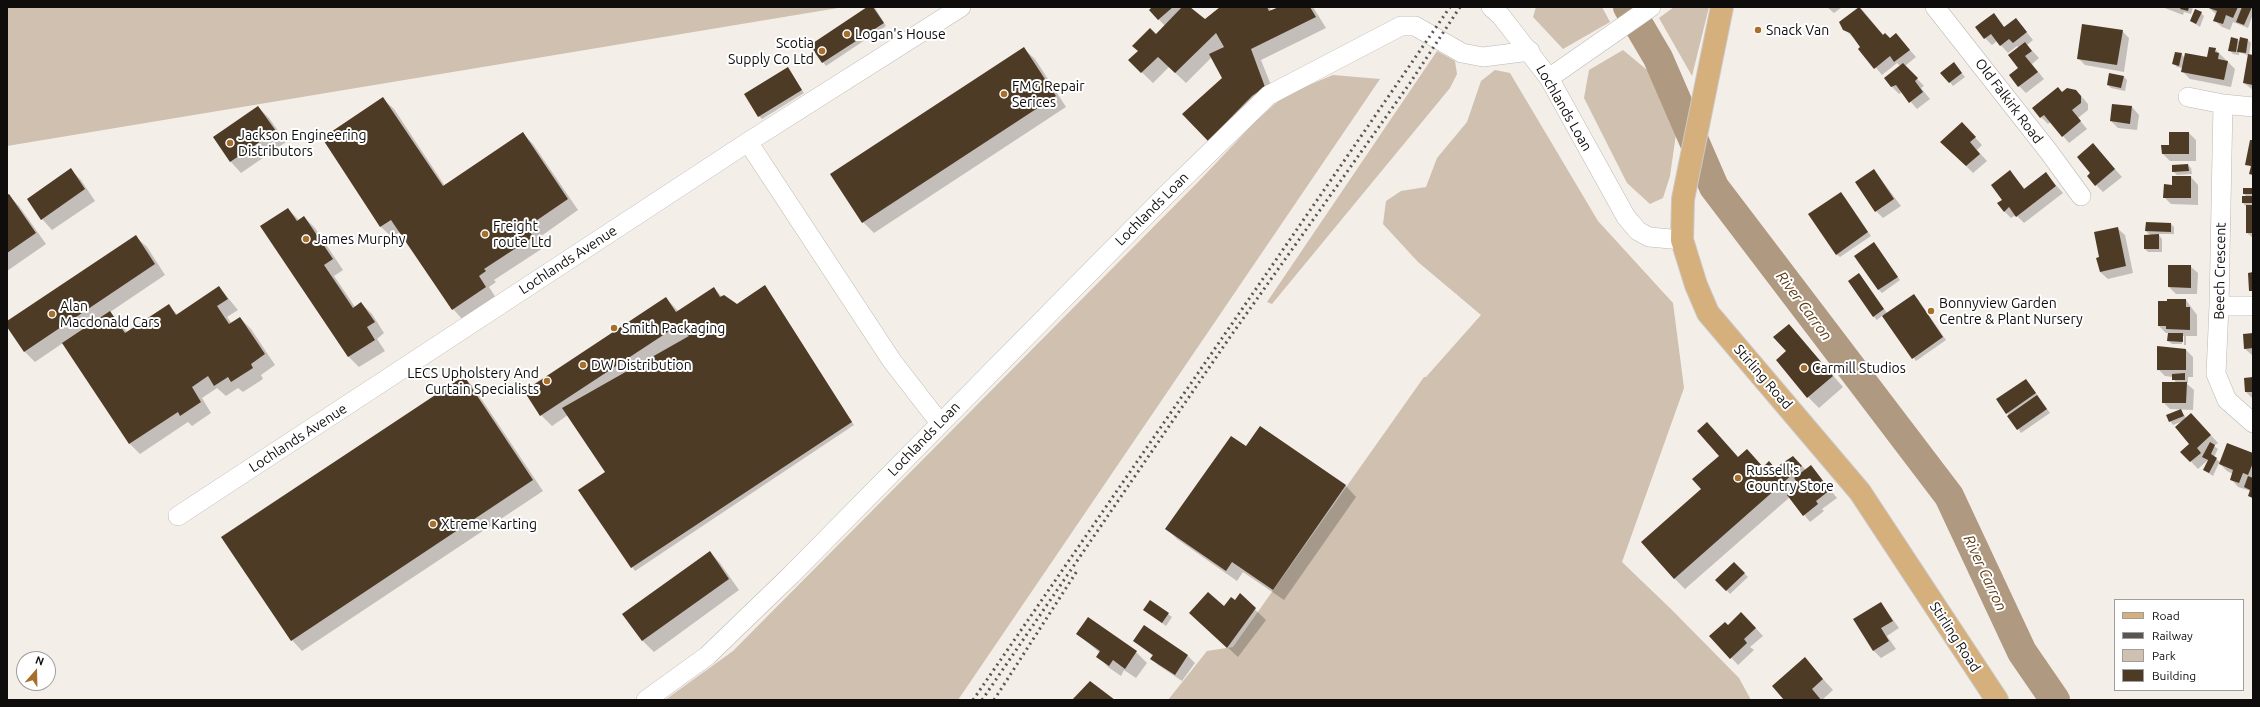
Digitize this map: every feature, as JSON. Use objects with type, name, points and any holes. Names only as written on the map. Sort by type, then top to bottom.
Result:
[{"type":"main road","name":"Stirling Road","points":[[1722,7],[1683,199],[1682,240],[1688,264],[1708,313],[1860,492],[1996,700]]},
{"type":"street","name":"Lochlands Avenue","points":[[178,516],[748,142],[961,7]]},
{"type":"street","points":[[1491,7],[1501,16],[1530,51]]},
{"type":"street","points":[[1549,78],[1651,7]]},
{"type":"street","name":"Old Falkirk Road","points":[[1935,7],[2049,152],[2081,196]]},
{"type":"street","name":"Lochlands Loan","points":[[646,700],[707,656],[791,575],[1166,195],[1269,95],[1401,26],[1415,26],[1462,54],[1483,57],[1530,51],[1549,78],[1626,217],[1638,231],[1649,237],[1682,240]]},
{"type":"street","points":[[2188,98],[2253,108]]},
{"type":"street","name":"Beech Crescent","points":[[2223,104],[2219,306],[2216,374],[2226,400],[2253,423]]},
{"type":"street","points":[[748,142],[892,360],[940,423]]},
{"type":"street","points":[[2219,306],[2253,306]]},
{"type":"green space","points":[[7,7],[844,7],[7,146]]},
{"type":"green space","points":[[1536,7],[1602,7],[1610,22],[1563,49],[1533,17]]},
{"type":"green space","points":[[1674,7],[1709,7],[1692,76],[1659,18]]},
{"type":"green space","points":[[1623,50],[1652,74],[1677,127],[1670,176],[1663,198],[1650,204],[1627,183],[1584,98],[1589,70]]},
{"type":"green space","points":[[1437,51],[1455,61],[1457,74],[1450,88],[1272,304],[1267,302]]},
{"type":"green space","points":[[1495,70],[1510,73],[1598,221],[1673,303],[1684,388],[1622,562],[1739,678],[1751,700],[1168,700],[1207,651],[1233,647],[1424,377],[1426,377],[1481,315],[1418,262],[1383,224],[1386,201],[1401,191],[1426,187],[1437,158],[1467,122],[1481,81]]},
{"type":"green space","points":[[1333,75],[1380,79],[958,700],[665,700],[733,651],[1199,181],[1256,121],[1285,95]]},
{"type":"building","name":"Logan's House","points":[[867,7],[873,7],[884,23],[822,63],[810,45]]},
{"type":"building","points":[[1152,7],[1173,7],[1158,20],[1149,10]]},
{"type":"building","points":[[1182,7],[1190,7],[1205,19],[1220,7],[1267,7],[1269,11],[1279,7],[1310,7],[1316,17],[1251,49],[1265,87],[1252,96],[1208,141],[1182,114],[1222,78],[1209,54],[1224,47],[1216,33],[1175,73],[1158,57],[1141,73],[1128,60],[1138,51],[1132,46],[1150,28],[1156,34]]},
{"type":"building","points":[[1859,7],[1883,35],[1885,33],[1890,38],[1896,33],[1910,50],[1894,62],[1890,56],[1874,69],[1858,49],[1860,47],[1850,33],[1843,30],[1839,22]]},
{"type":"building","points":[[2181,7],[2189,7],[2188,11],[2180,9]]},
{"type":"building","points":[[2206,7],[2238,7],[2233,18],[2226,15],[2223,24],[2213,21],[2217,11]]},
{"type":"building","points":[[2242,7],[2252,7],[2244,25],[2236,22]]},
{"type":"building","points":[[2195,9],[2202,12],[2196,24],[2190,21]]},
{"type":"building","points":[[1994,13],[2004,27],[2016,18],[2027,32],[2013,43],[2009,39],[2000,46],[1991,34],[1984,39],[1975,27]]},
{"type":"building","points":[[2082,24],[2123,30],[2117,65],[2077,59]]},
{"type":"building","points":[[2231,37],[2238,39],[2236,52],[2228,51]]},
{"type":"building","points":[[2240,37],[2248,39],[2246,53],[2237,52]]},
{"type":"building","points":[[2025,42],[2032,51],[2025,56],[2038,72],[2018,87],[2009,75],[2018,68],[2008,55]]},
{"type":"building","points":[[1024,47],[1056,96],[862,223],[830,174]]},
{"type":"building","points":[[2209,47],[2216,48],[2215,52],[2219,53],[2218,59],[2228,61],[2224,80],[2181,72],[2185,53],[2207,57]]},
{"type":"building","points":[[2175,52],[2182,53],[2179,66],[2172,64]]},
{"type":"building","points":[[2248,54],[2253,55],[2253,85],[2243,83]]},
{"type":"building","points":[[1954,62],[1962,73],[1949,83],[1940,73]]},
{"type":"building","points":[[1903,63],[1918,78],[1915,81],[1923,92],[1909,103],[1896,85],[1891,87],[1884,78]]},
{"type":"building","points":[[788,67],[802,90],[758,117],[744,94]]},
{"type":"building","points":[[2109,73],[2124,76],[2121,88],[2107,85]]},
{"type":"building","points":[[2058,87],[2062,92],[2067,88],[2076,90],[2081,96],[2081,103],[2072,110],[2081,121],[2062,137],[2044,115],[2040,118],[2032,108]]},
{"type":"building","points":[[383,97],[443,186],[523,132],[568,199],[527,227],[533,237],[484,269],[486,271],[479,276],[486,287],[452,310],[391,220],[380,227],[322,138]]},
{"type":"building","points":[[2112,104],[2132,106],[2130,124],[2110,121]]},
{"type":"building","points":[[258,106],[276,131],[230,162],[213,137]]},
{"type":"building","points":[[1962,122],[1976,137],[1970,142],[1980,154],[1966,166],[1940,142]]},
{"type":"building","points":[[2169,132],[2189,132],[2189,154],[2162,154],[2161,145],[2169,145]]},
{"type":"building","points":[[2250,140],[2253,140],[2253,175],[2249,174],[2251,166],[2245,165]]},
{"type":"building","points":[[2093,143],[2115,169],[2095,186],[2087,176],[2090,173],[2077,157]]},
{"type":"building","points":[[2188,164],[2189,171],[2172,172],[2172,165]]},
{"type":"building","points":[[71,168],[85,189],[41,220],[27,199]]},
{"type":"building","points":[[1874,169],[1894,199],[1875,212],[1855,182]]},
{"type":"building","points":[[2010,170],[2024,189],[2046,172],[2056,186],[2016,217],[2009,207],[2004,212],[1997,203],[2002,200],[1991,185]]},
{"type":"building","points":[[2172,176],[2191,176],[2191,198],[2163,198],[2164,184],[2172,185]]},
{"type":"building","points":[[2243,188],[2253,188],[2253,194],[2243,194]]},
{"type":"building","points":[[1841,192],[1868,232],[1836,255],[1808,214]]},
{"type":"building","points":[[9,194],[36,233],[7,253],[7,195]]},
{"type":"building","points":[[2242,196],[2253,196],[2253,203],[2242,203]]},
{"type":"building","points":[[2246,205],[2253,205],[2253,233],[2246,233]]},
{"type":"building","points":[[288,208],[297,221],[304,216],[333,259],[324,265],[353,308],[361,302],[375,322],[367,327],[375,340],[348,357],[260,226]]},
{"type":"building","points":[[2146,222],[2171,223],[2171,232],[2145,231]]},
{"type":"building","points":[[2118,227],[2126,266],[2100,272],[2096,258],[2099,257],[2094,232]]},
{"type":"building","points":[[2159,234],[2159,249],[2144,249],[2144,235]]},
{"type":"building","points":[[136,235],[155,264],[24,352],[7,327],[7,321]]},
{"type":"building","points":[[1874,242],[1898,277],[1878,290],[1854,256]]},
{"type":"building","points":[[2168,265],[2191,265],[2191,288],[2168,287]]},
{"type":"building","points":[[2253,272],[2253,291],[2249,291],[2248,273]]},
{"type":"building","points":[[1859,273],[1884,309],[1873,317],[1848,281]]},
{"type":"building","points":[[765,285],[852,422],[631,568],[578,490],[605,472],[562,408],[689,336],[677,326],[540,416],[524,391],[666,297],[676,312],[714,287],[720,297],[724,295],[737,304]]},
{"type":"building","points":[[219,286],[228,299],[217,306],[229,324],[240,317],[265,354],[251,364],[253,368],[231,382],[228,377],[214,386],[208,376],[192,387],[201,402],[180,416],[178,412],[129,444],[62,343],[110,311],[125,333],[169,304],[176,315]]},
{"type":"building","points":[[1914,294],[1943,337],[1912,359],[1882,316]]},
{"type":"building","points":[[2167,299],[2186,299],[2186,307],[2190,307],[2190,330],[2166,329],[2166,326],[2158,326],[2158,301],[2167,301]]},
{"type":"building","name":"Carmill Studios","points":[[1789,324],[1833,376],[1807,398],[1776,360],[1786,351],[1773,337]]},
{"type":"building","points":[[2168,333],[2183,333],[2183,342],[2167,341]]},
{"type":"building","points":[[2253,333],[2253,348],[2244,349],[2243,334]]},
{"type":"building","points":[[2157,346],[2186,349],[2186,370],[2157,370]]},
{"type":"building","points":[[2185,373],[2185,380],[2172,380],[2172,374]]},
{"type":"building","points":[[464,376],[533,480],[291,641],[221,537]]},
{"type":"building","points":[[2253,377],[2253,392],[2245,392],[2244,378]]},
{"type":"building","points":[[2026,379],[2036,393],[2006,414],[1996,399]]},
{"type":"building","points":[[2162,382],[2187,382],[2186,403],[2162,403]]},
{"type":"building","points":[[2037,395],[2047,409],[2017,430],[2007,416]]},
{"type":"building","points":[[2181,409],[2184,416],[2169,422],[2166,415]]},
{"type":"building","points":[[2191,413],[2211,435],[2197,448],[2201,453],[2190,462],[2180,452],[2189,444],[2175,427]]},
{"type":"building","points":[[1707,422],[1738,457],[1747,449],[1763,467],[1769,461],[1775,468],[1793,456],[1802,466],[1674,579],[1641,542],[1701,489],[1692,479],[1719,456],[1697,431]]},
{"type":"building","points":[[1260,426],[1346,485],[1273,590],[1232,562],[1226,571],[1165,529],[1231,436],[1246,446]]},
{"type":"building","points":[[2210,442],[2215,445],[2211,454],[2217,458],[2209,473],[2203,470],[2208,460],[2202,457]]},
{"type":"building","points":[[2227,443],[2253,453],[2253,463],[2248,475],[2243,473],[2239,483],[2230,480],[2233,470],[2219,464]]},
{"type":"building","points":[[1811,465],[1830,490],[1816,501],[1818,504],[1803,516],[1787,495],[1799,485],[1794,478]]},
{"type":"building","points":[[2248,476],[2253,478],[2253,498],[2248,496],[2250,490],[2244,487]]},
{"type":"building","points":[[710,551],[729,579],[642,641],[622,614]]},
{"type":"building","points":[[1734,562],[1745,573],[1726,591],[1715,580]]},
{"type":"building","points":[[1208,592],[1224,606],[1231,597],[1235,600],[1240,593],[1256,608],[1227,648],[1189,613]]},
{"type":"building","points":[[1150,600],[1169,613],[1162,623],[1143,610]]},
{"type":"building","points":[[1881,602],[1893,621],[1881,628],[1889,641],[1873,651],[1853,619]]},
{"type":"building","points":[[1741,612],[1756,628],[1744,639],[1747,643],[1730,659],[1709,636],[1725,622],[1728,625]]},
{"type":"building","points":[[1088,617],[1137,651],[1125,669],[1113,660],[1109,666],[1096,657],[1100,651],[1076,634]]},
{"type":"building","points":[[1144,625],[1188,655],[1175,675],[1150,659],[1153,655],[1133,641]]},
{"type":"building","points":[[1805,657],[1823,679],[1812,689],[1821,700],[1784,700],[1772,686]]},
{"type":"building","points":[[1090,681],[1115,700],[1072,700]]},
{"type":"waterway","name":"River Carron","points":[[1628,7],[1658,58],[1714,187],[1949,496],[2022,652],[2055,700]]},
{"type":"railway","points":[[973,700],[1450,7]]},
{"type":"railway","points":[[982,700],[1230,337],[1410,83],[1460,7]]},
{"type":"railway","points":[[994,700],[1077,571]]},
{"type":"place","name":"Snack Van","points":[[1758,30]]},
{"type":"place","name":"Logan's House","points":[[847,34]]},
{"type":"place","name":"Scotia Supply Co Ltd","points":[[822,51]]},
{"type":"place","name":"FMG Repair Serices","points":[[1004,94]]},
{"type":"place","name":"Jackson Engineering Distributors","points":[[230,143]]},
{"type":"place","name":"Freight route Ltd","points":[[485,234]]},
{"type":"place","name":"James Murphy","points":[[306,239]]},
{"type":"place","name":"Bonnyview Garden Centre & Plant Nursery","points":[[1931,311]]},
{"type":"place","name":"Alan Macdonald Cars","points":[[52,314]]},
{"type":"place","name":"Smith Packaging","points":[[614,328]]},
{"type":"place","name":"DW Distribution","points":[[583,365]]},
{"type":"place","name":"Carmill Studios","points":[[1804,368]]},
{"type":"place","name":"LECS Upholstery And Curtain Specialists","points":[[547,381]]},
{"type":"place","name":"Russell's Country Store","points":[[1738,478]]},
{"type":"place","name":"Xtreme Karting","points":[[433,524]]}]
